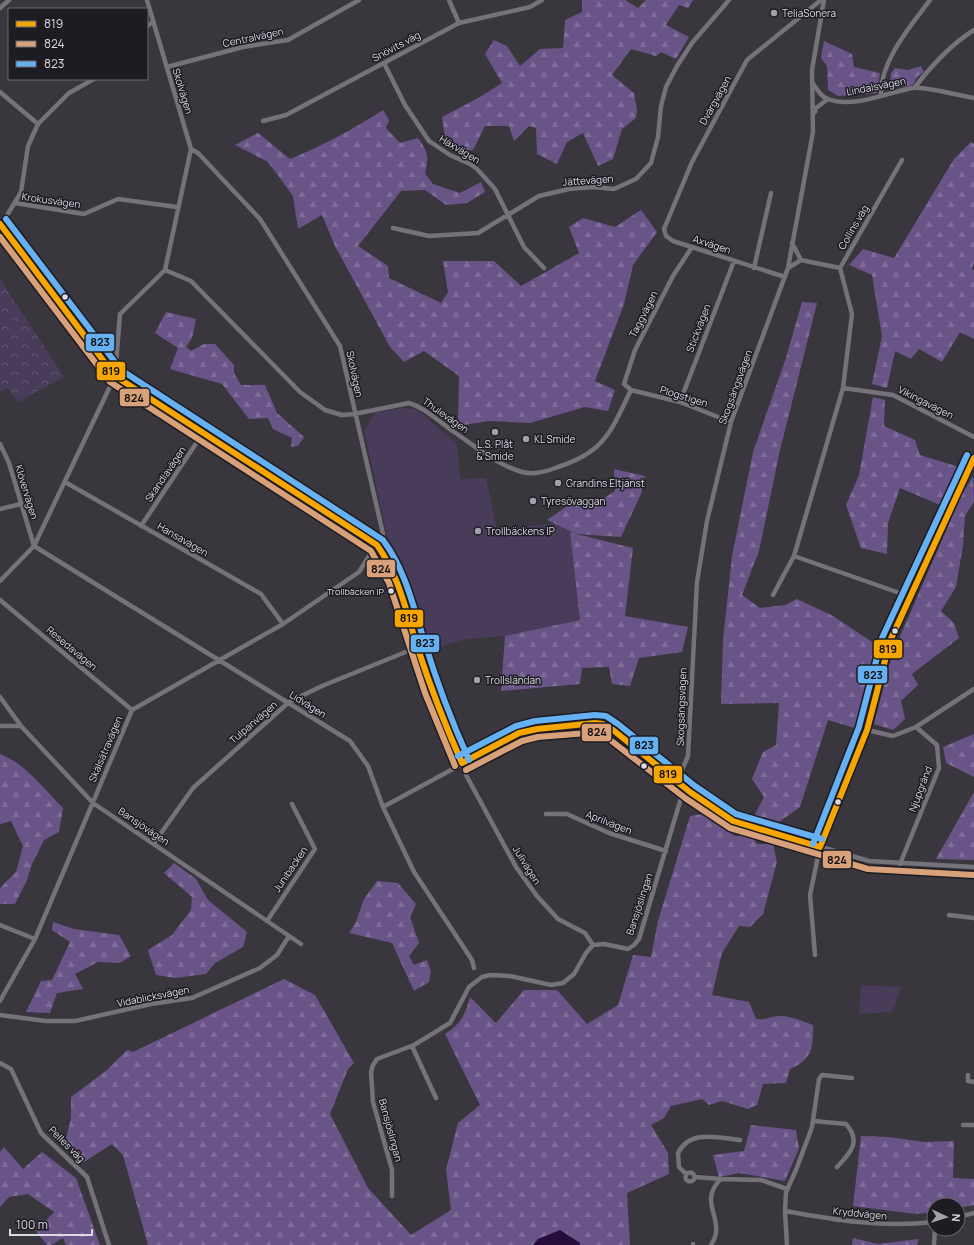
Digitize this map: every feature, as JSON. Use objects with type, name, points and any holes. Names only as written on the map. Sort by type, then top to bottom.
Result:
[{"type":"street","points":[[0,8],[9,0]]},
{"type":"street","name":"Skolvägen","points":[[147,0],[191,149],[198,153],[260,219],[340,346],[382,534],[377,545]]},
{"type":"street","name":"Centralvägen","points":[[166,68],[243,47],[288,40],[359,0]]},
{"type":"street","points":[[450,0],[458,23]]},
{"type":"street","name":"Snövits väg","points":[[263,121],[286,115],[458,23],[530,7],[542,0]]},
{"type":"street","name":"Jättevägen","points":[[393,228],[429,236],[478,233],[539,196],[570,189],[593,187],[614,189],[636,178],[651,163],[658,137],[661,106],[666,87],[676,66],[692,43],[729,0]]},
{"type":"street","name":"Skogsängsvägen","points":[[677,782],[688,756],[697,582],[719,464],[731,422],[788,268],[814,132],[812,82],[814,52],[822,0]]},
{"type":"street","name":"Dvärgvägen","points":[[666,236],[664,229],[692,162],[747,60],[822,0]]},
{"type":"street","points":[[881,95],[882,77],[887,63],[930,0]]},
{"type":"street","points":[[148,25],[153,22]]},
{"type":"street","points":[[915,88],[930,68],[950,47],[974,30]]},
{"type":"street","name":"Häxvägen","points":[[384,63],[405,105],[430,141],[450,155],[477,169],[495,189],[524,247],[544,268]]},
{"type":"street","points":[[92,80],[69,93],[38,124],[28,146],[20,192],[15,203],[0,225],[115,376],[377,545],[382,551],[396,579],[442,721],[462,763]]},
{"type":"street","points":[[812,82],[821,94],[828,99],[816,108],[814,114]]},
{"type":"street","name":"Lindalsvägen","points":[[828,99],[853,101],[915,88],[974,98]]},
{"type":"street","points":[[0,92],[38,124]]},
{"type":"street","points":[[0,582],[34,546],[115,376],[120,314],[165,270],[177,207],[191,149]]},
{"type":"street","name":"Collins väg","points":[[840,268],[902,160]]},
{"type":"street","points":[[754,268],[771,192]]},
{"type":"street","name":"Krokusvägen","points":[[15,203],[84,214],[118,199],[177,207]]},
{"type":"street","name":"Axvägen","points":[[666,236],[673,241],[785,277]]},
{"type":"street","points":[[792,243],[802,260]]},
{"type":"street","name":"Taggvägen","points":[[631,390],[624,384],[635,350],[673,276],[692,247]]},
{"type":"street","points":[[773,595],[794,556],[843,388],[852,314],[840,268],[802,260],[788,268]]},
{"type":"street","name":"Stickvägen","points":[[680,402],[734,261]]},
{"type":"street","name":"Thulevägen","points":[[165,270],[192,281],[300,392],[325,410],[342,415],[409,403],[418,405],[493,458],[523,472],[535,472],[564,466],[593,452],[612,431],[631,390]]},
{"type":"street","name":"Vikingavägen","points":[[843,388],[893,394],[974,437]]},
{"type":"street","name":"Plogstigen","points":[[631,390],[680,402],[731,422]]},
{"type":"street","name":"Skandiavägen","points":[[142,526],[203,433]]},
{"type":"street","name":"Klövervägen","points":[[0,444],[9,463],[34,546]]},
{"type":"street","points":[[815,955],[810,895],[820,847],[867,730],[890,641],[911,597],[939,531],[974,458]]},
{"type":"street","name":"Hansavägen","points":[[64,482],[261,594],[283,624]]},
{"type":"street","points":[[0,509],[21,504]]},
{"type":"street","name":"Skälsätravägen","points":[[0,1001],[35,938],[132,710],[283,624],[359,572],[377,545]]},
{"type":"street","name":"Lidvägen","points":[[34,546],[350,741],[368,766],[383,807],[414,872],[472,960],[474,968]]},
{"type":"street","points":[[794,556],[911,597]]},
{"type":"street","name":"Resedavägen","points":[[0,600],[132,710]]},
{"type":"street","name":"Tulpanvägen","points":[[154,843],[193,788],[289,702],[322,686],[418,647]]},
{"type":"street","points":[[867,730],[893,736],[916,727],[974,689]]},
{"type":"street","name":"Bansjövägen","points":[[0,697],[22,726],[93,803],[301,944]]},
{"type":"street","points":[[383,807],[519,733],[536,729],[595,723],[603,724],[613,730],[684,788],[733,822],[869,861],[900,864],[974,867]]},
{"type":"street","points":[[0,726],[22,726]]},
{"type":"street","name":"Njupgränd","points":[[900,864],[939,768],[937,745],[916,727]]},
{"type":"street","name":"Julivägen","points":[[466,775],[516,867],[537,896],[558,918],[585,933],[594,945]]},
{"type":"street","name":"Bansjöslingan","points":[[392,1196],[392,1170],[373,1102],[372,1065],[378,1059],[412,1046],[450,1022],[469,987],[482,977],[490,975],[510,976],[551,985],[563,983],[574,974],[586,953],[594,945],[604,944],[628,949],[634,945],[639,939],[684,788]]},
{"type":"street","name":"Junibacken","points":[[267,920],[315,848],[292,804]]},
{"type":"street","name":"Aprilvägen","points":[[546,814],[567,814],[609,833],[666,851]]},
{"type":"street","points":[[949,915],[974,918]]},
{"type":"street","points":[[0,924],[35,938]]},
{"type":"street","name":"Vidablicksvägen","points":[[0,1015],[46,1021],[75,1021],[151,1004],[192,998],[260,968],[277,955],[289,936]]},
{"type":"street","points":[[412,1046],[436,1098]]},
{"type":"street","name":"Pelles väg","points":[[0,1063],[11,1069],[41,1133],[87,1177],[109,1245]]},
{"type":"street","points":[[787,1245],[785,1211],[787,1188],[796,1170],[814,1121],[818,1079],[822,1075],[852,1078]]},
{"type":"street","points":[[968,1075],[968,1081],[974,1082]]},
{"type":"street","points":[[814,1121],[846,1124],[852,1133],[854,1144],[851,1151],[837,1166]]},
{"type":"street","points":[[963,1125],[974,1126]]},
{"type":"street","points":[[740,1140],[700,1136],[690,1140],[678,1154],[679,1168],[686,1174],[692,1172],[695,1177],[761,1180],[787,1188]]},
{"type":"street","points":[[711,1245],[716,1235],[717,1225],[711,1207],[712,1189],[721,1178]]},
{"type":"street","name":"Kryddvägen","points":[[785,1211],[856,1223],[892,1225],[926,1223]]},
{"type":"green space","points":[[582,0],[625,0],[638,8],[646,0],[693,0],[688,8],[679,5],[666,25],[689,37],[676,59],[661,52],[656,56],[631,49],[612,75],[634,93],[637,110],[636,118],[622,129],[613,159],[598,166],[583,133],[567,142],[557,164],[537,154],[536,128],[529,126],[514,141],[509,126],[485,126],[473,150],[460,151],[445,138],[442,117],[480,97],[502,83],[485,54],[494,40],[507,46],[520,66],[540,49],[563,48],[565,20],[582,12]]},
{"type":"green space","points":[[824,41],[852,54],[854,67],[880,73],[877,93],[838,96],[828,90],[827,66],[821,58]]},
{"type":"green space","points":[[921,66],[924,72],[917,77],[913,85],[890,89],[891,73],[895,68],[908,70]]},
{"type":"green space","points":[[383,110],[389,120],[386,128],[400,143],[418,138],[427,154],[425,173],[433,184],[460,193],[481,182],[485,192],[467,203],[446,205],[425,190],[401,191],[358,246],[388,266],[389,278],[441,303],[448,292],[443,261],[494,261],[521,286],[579,253],[569,227],[583,218],[615,227],[641,210],[657,232],[633,265],[624,304],[595,381],[615,390],[608,411],[585,407],[530,423],[489,421],[458,426],[459,376],[424,351],[404,362],[390,347],[335,246],[322,215],[298,229],[293,196],[268,162],[235,145],[258,133],[290,159],[338,137]]},
{"type":"green space","points":[[971,142],[974,144],[974,262],[972,269],[974,270],[974,339],[960,332],[942,362],[919,349],[911,359],[895,351],[887,388],[872,384],[882,336],[872,275],[849,265],[863,249],[894,258],[954,159]]},
{"type":"green space","points":[[0,279],[64,377],[18,402],[8,388],[0,391]]},
{"type":"green space","points":[[802,302],[817,303],[780,450],[759,551],[742,595],[760,608],[785,605],[797,599],[833,616],[881,648],[858,729],[828,720],[800,807],[772,827],[753,818],[764,797],[752,779],[763,752],[776,745],[779,703],[721,704],[723,640],[732,556],[753,452],[786,358]]},
{"type":"green space","points":[[166,312],[196,319],[192,338],[186,347],[191,351],[204,344],[215,344],[234,365],[234,373],[241,385],[265,385],[277,413],[304,437],[298,446],[291,447],[292,438],[273,429],[268,418],[249,419],[222,384],[170,369],[178,348],[155,333]]},
{"type":"green space","points":[[873,397],[885,400],[884,426],[915,440],[920,455],[959,467],[940,505],[900,488],[888,523],[887,554],[861,548],[846,505],[859,475]]},
{"type":"green space","name":"Trollbäckens IP","points":[[406,408],[418,410],[457,444],[460,479],[486,478],[497,530],[558,523],[570,532],[580,620],[505,636],[466,639],[448,644],[429,654],[404,581],[390,549],[364,430],[376,412]]},
{"type":"green space","points":[[614,469],[645,476],[641,494],[621,537],[576,534],[633,548],[625,616],[688,627],[682,652],[639,658],[630,686],[612,684],[609,667],[582,668],[580,684],[501,691],[505,636],[580,620],[570,532],[574,533],[547,520],[576,500],[592,506],[615,491]]},
{"type":"green space","points":[[973,476],[974,501],[965,516],[963,545],[956,587],[941,611],[954,623],[959,638],[912,674],[918,685],[901,701],[905,719],[893,730],[874,724],[892,655],[962,494]]},
{"type":"green space","points":[[974,734],[974,777],[946,763],[943,747]]},
{"type":"green space","points":[[0,754],[9,758],[26,770],[63,808],[59,832],[44,840],[15,904],[0,904],[0,888],[16,872],[23,846],[11,821],[0,824]]},
{"type":"green space","points":[[974,792],[974,860],[936,859]]},
{"type":"green space","points":[[703,814],[735,836],[752,837],[757,844],[773,844],[777,862],[763,914],[750,927],[739,926],[722,953],[712,995],[749,1002],[756,1019],[783,1016],[813,1025],[812,1046],[810,1052],[803,1061],[790,1069],[786,1083],[763,1084],[757,1105],[748,1109],[722,1101],[709,1105],[702,1099],[671,1106],[664,1118],[651,1125],[668,1153],[669,1174],[627,1193],[630,1245],[148,1245],[123,1155],[112,1144],[84,1162],[65,1143],[71,1118],[71,1097],[107,1070],[127,1050],[133,1052],[284,979],[315,995],[354,1063],[348,1069],[330,1114],[368,1188],[411,1235],[451,1210],[446,1170],[458,1123],[480,1105],[445,1034],[459,1023],[470,997],[496,1023],[524,990],[557,990],[587,1024],[618,1005],[633,955],[651,957],[658,921],[690,816]]},
{"type":"green space","points":[[174,863],[196,879],[208,900],[247,932],[243,947],[215,963],[206,974],[175,978],[156,975],[148,950],[172,935],[191,910],[192,897],[164,873]]},
{"type":"green space","points":[[377,881],[398,883],[416,904],[410,917],[419,943],[409,956],[414,965],[427,960],[431,971],[429,982],[414,991],[392,943],[349,933],[356,922],[364,899]]},
{"type":"green space","points":[[53,922],[74,929],[119,935],[131,956],[120,963],[98,962],[75,974],[83,989],[57,993],[50,1013],[26,1012],[41,981],[52,980],[70,942],[52,930]]},
{"type":"green space","points":[[861,985],[901,987],[892,1012],[859,1014]]},
{"type":"green space","points":[[751,1125],[796,1130],[799,1148],[785,1181],[739,1173],[719,1177],[713,1155],[744,1151]]},
{"type":"green space","points":[[861,1136],[888,1137],[925,1142],[954,1141],[953,1178],[974,1179],[974,1205],[966,1206],[966,1197],[926,1197],[926,1213],[916,1214],[853,1206]]},
{"type":"green space","points":[[4,1147],[23,1169],[42,1152],[76,1178],[100,1245],[66,1245],[63,1238],[51,1245],[47,1245],[36,1231],[54,1212],[28,1194],[9,1197],[0,1207],[0,1152]]},
{"type":"green space","points":[[853,1238],[878,1244],[919,1239],[917,1245],[852,1245]]},
{"type":"shaded area","points":[[560,1230],[580,1243],[580,1245],[533,1245],[538,1239]]},
{"type":"transit line","name":"823","points":[[6,219],[121,370],[383,540],[398,564],[413,603],[440,688],[469,760]]},
{"type":"transit line","name":"819","points":[[0,224],[115,376],[377,545],[385,557],[396,581],[427,676],[462,763]]},
{"type":"transit line","name":"824","points":[[0,237],[110,382],[371,551],[389,583],[425,693],[455,766]]},
{"type":"transit line","name":"823","points":[[813,844],[859,727],[882,638],[967,455]]},
{"type":"transit line","name":"819","points":[[820,847],[867,730],[890,641],[974,458]]},
{"type":"transit line","name":"823","points":[[458,756],[516,726],[535,721],[595,715],[606,716],[695,786],[736,814],[822,839]]},
{"type":"transit line","name":"819","points":[[462,763],[519,733],[537,729],[595,723],[603,724],[613,730],[690,792],[733,821],[820,847]]},
{"type":"transit line","name":"824","points":[[466,770],[522,741],[538,737],[600,732],[685,798],[730,828],[868,869],[974,875]]},
{"type":"place","name":"TeliaSonera","points":[[774,13]]},
{"type":"place","name":"L.S. Plåt & Smide","points":[[495,432]]},
{"type":"place","name":"KL Smide","points":[[526,439]]},
{"type":"place","name":"Grandins Eltjänst","points":[[558,483]]},
{"type":"place","name":"Tyresövaggan","points":[[533,501]]},
{"type":"place","name":"Trollbäckens IP","points":[[478,531]]},
{"type":"place","name":"Trollbäcken IP","points":[[391,591]]},
{"type":"place","name":"Trollsländan","points":[[477,680]]}]
